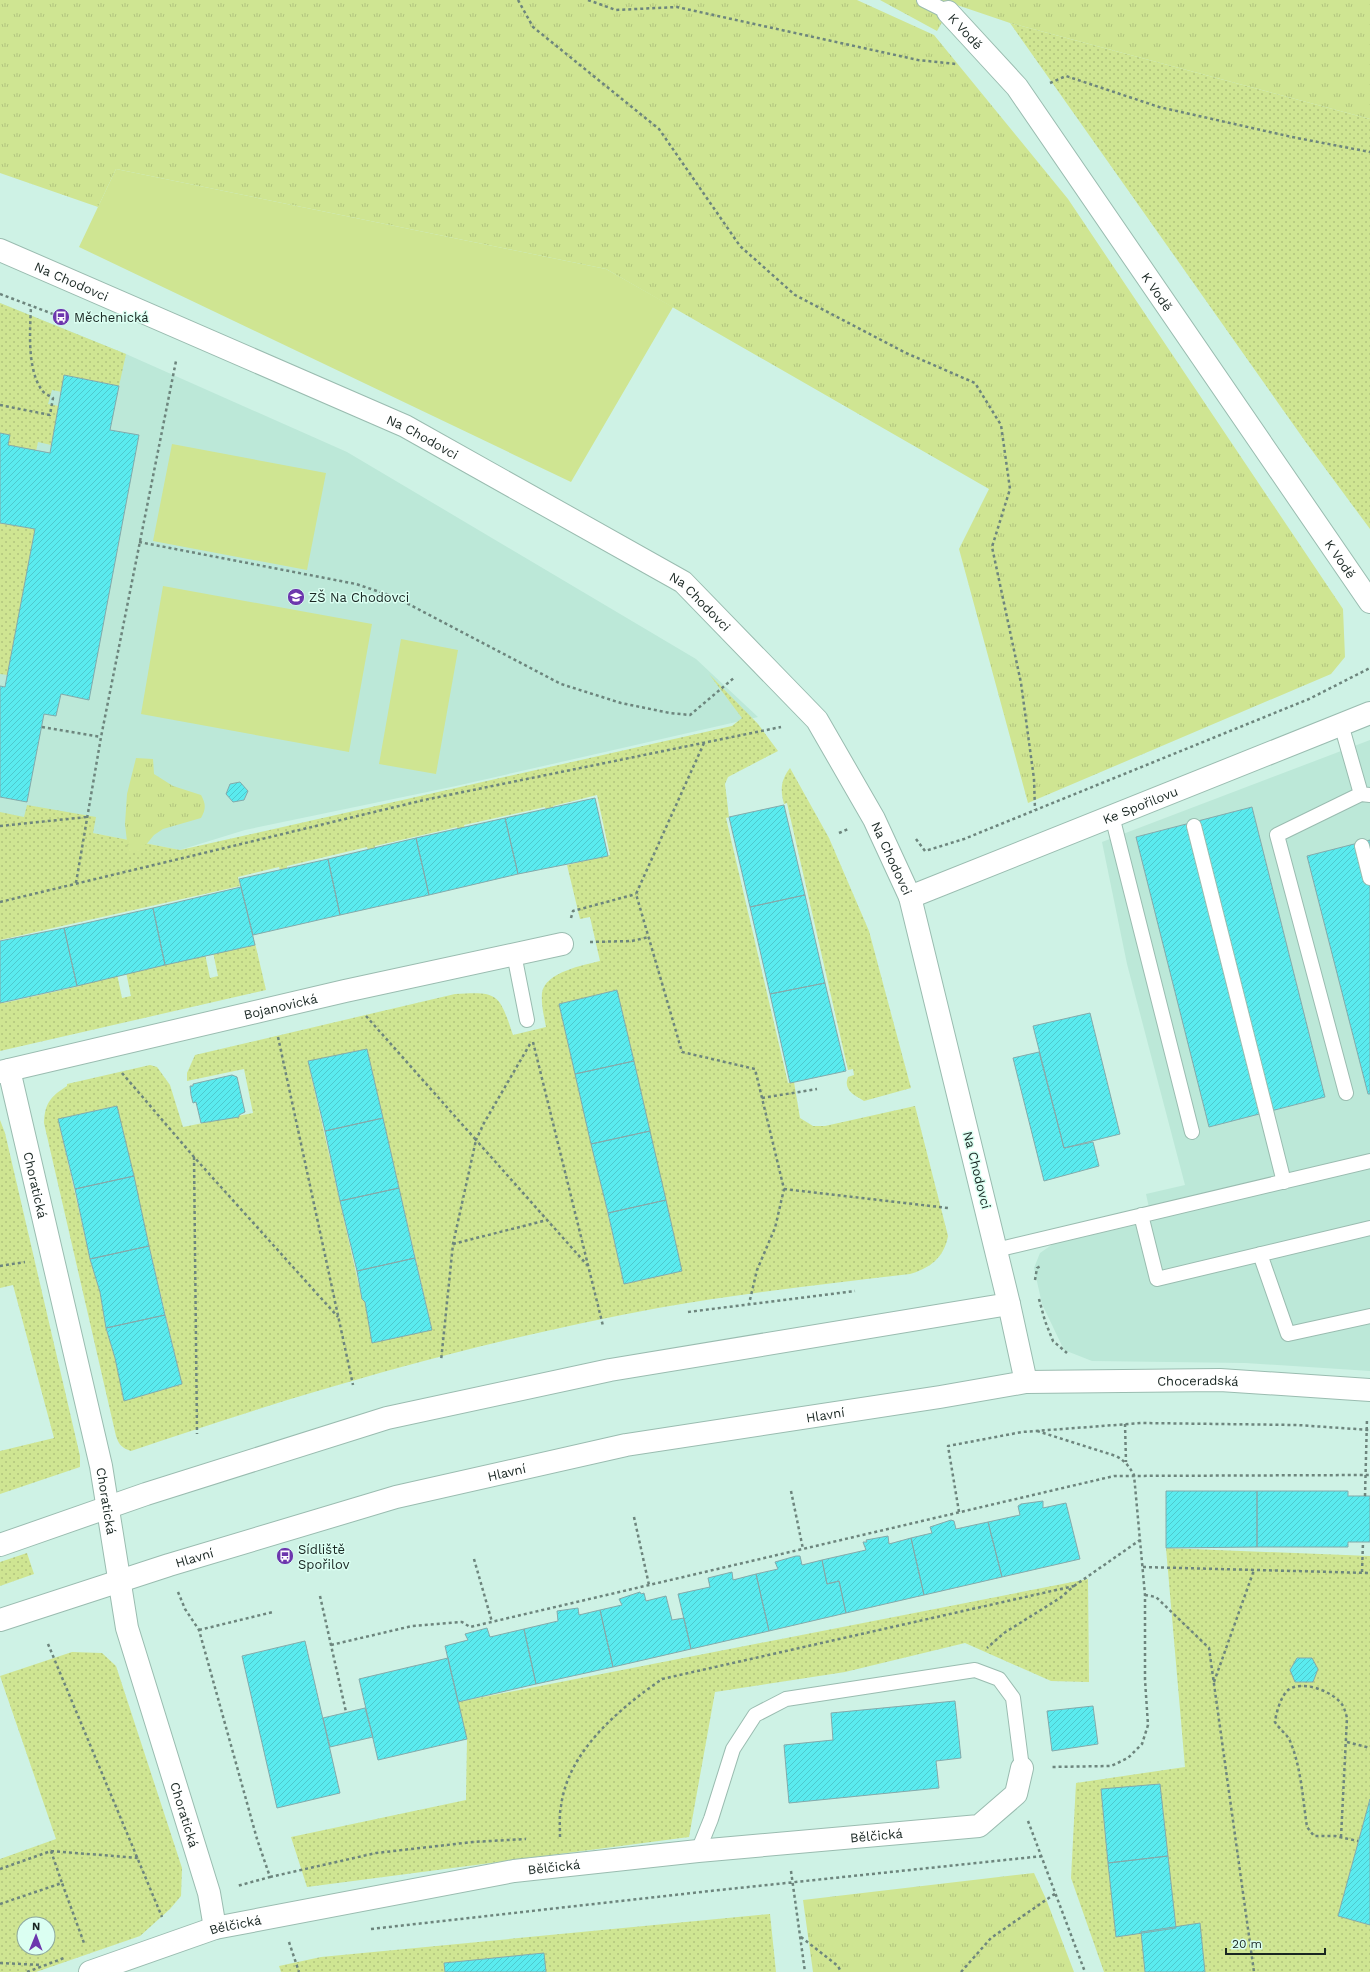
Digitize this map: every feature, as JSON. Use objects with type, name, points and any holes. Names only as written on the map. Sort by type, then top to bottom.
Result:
[{"type":"street","name":"K Vodě","points":[[948,12],[1017,87],[1370,602]]},
{"type":"street","name":"Na Chodovci","points":[[0,250],[405,426],[683,582],[817,720],[874,819],[910,898],[1009,1304],[1026,1382]]},
{"type":"street","name":"Ke Spořilovu","points":[[910,898],[1370,713]]},
{"type":"street","name":"Bojanovická","points":[[4,1071],[102,1050],[345,991],[562,944]]},
{"type":"street","name":"Choratická","points":[[4,1071],[101,1466],[127,1628],[209,1893],[215,1928]]},
{"type":"street","points":[[0,1545],[107,1507],[387,1418],[610,1370],[1009,1304]]},
{"type":"street","name":"Choceradská","points":[[1026,1382],[1220,1380],[1370,1390]]},
{"type":"street","name":"Hlavní","points":[[0,1620],[119,1583],[169,1565],[396,1497],[618,1446],[940,1397],[1026,1382]]},
{"type":"street","points":[[1016,1794],[1022,1768]]},
{"type":"street","name":"Bělčická","points":[[90,1972],[215,1928],[514,1871],[698,1851],[979,1826],[1016,1794]]},
{"type":"lane","name":"K Vodě","points":[[924,0],[948,12]]},
{"type":"lane","points":[[1341,724],[1366,795],[1277,835],[1346,1093]]},
{"type":"lane","points":[[1112,816],[1192,1132]]},
{"type":"lane","points":[[1194,826],[1284,1182]]},
{"type":"lane","points":[[1362,846],[1370,878]]},
{"type":"lane","points":[[514,954],[527,1020]]},
{"type":"lane","points":[[996,1250],[1370,1161]]},
{"type":"lane","points":[[1141,1215],[1156,1279],[1370,1228]]},
{"type":"lane","points":[[1260,1254],[1288,1334],[1370,1316]]},
{"type":"lane","points":[[698,1851],[711,1819],[733,1749],[754,1715],[786,1699],[975,1670],[999,1679],[1013,1698],[1022,1768]]},
{"type":"path","points":[[518,0],[534,27],[658,129],[740,246],[795,294],[906,353],[975,383],[1001,425],[1010,489],[992,547],[1021,683],[1034,779],[1035,810]]},
{"type":"path","points":[[588,0],[616,10],[677,7],[918,60],[962,65]]},
{"type":"path","points":[[1017,87],[1039,88],[1066,76],[1159,107],[1292,138],[1370,152]]},
{"type":"path","points":[[0,294],[60,317]]},
{"type":"path","points":[[0,405],[50,415],[54,398],[41,391],[35,375],[29,343],[31,306]]},
{"type":"path","points":[[76,883],[100,737],[176,361]]},
{"type":"path","points":[[139,542],[356,584],[395,597],[561,684],[621,702],[670,713],[690,715],[737,676]]},
{"type":"path","points":[[915,837],[925,851],[964,839],[1309,699],[1370,668]]},
{"type":"path","points":[[42,727],[100,737]]},
{"type":"path","points":[[0,902],[424,800],[781,727]]},
{"type":"path","points":[[704,743],[636,894],[682,1052],[755,1069],[784,1189],[775,1228],[757,1270],[749,1304]]},
{"type":"path","points":[[0,826],[87,817]]},
{"type":"path","points":[[839,833],[874,819]]},
{"type":"path","points":[[636,894],[573,911],[562,944],[632,941],[649,937]]},
{"type":"path","points":[[345,991],[588,1267]]},
{"type":"path","points":[[271,1009],[353,1385]]},
{"type":"path","points":[[441,1361],[453,1244],[476,1140],[484,1123],[532,1040],[603,1326]]},
{"type":"path","points":[[102,1050],[194,1157],[339,1318]]},
{"type":"path","points":[[762,1098],[817,1089]]},
{"type":"path","points":[[194,1157],[197,1434]]},
{"type":"path","points":[[784,1189],[948,1208]]},
{"type":"path","points":[[453,1244],[547,1220]]},
{"type":"path","points":[[1036,1285],[1034,1278],[1037,1268],[1045,1262],[1061,1257],[1054,1236]]},
{"type":"path","points":[[688,1312],[854,1290]]},
{"type":"path","points":[[1038,1292],[1045,1321],[1053,1341],[1068,1354],[1074,1356]]},
{"type":"path","points":[[1365,1496],[1368,1430],[1367,1416]]},
{"type":"path","points":[[960,1512],[948,1446],[1036,1431],[1125,1424],[1297,1425],[1368,1430]]},
{"type":"path","points":[[1125,1424],[1126,1462]]},
{"type":"path","points":[[1022,1768],[1110,1766],[1128,1758],[1142,1744],[1148,1725],[1145,1680],[1145,1595],[1134,1475],[1126,1462],[1116,1456],[1036,1431]]},
{"type":"path","points":[[331,1645],[412,1626],[462,1622],[470,1627],[1114,1476],[1370,1475]]},
{"type":"path","points":[[791,1491],[803,1549]]},
{"type":"path","points":[[634,1517],[649,1585]]},
{"type":"path","points":[[975,1670],[989,1646],[1004,1633],[1060,1598],[1074,1586],[1140,1540]]},
{"type":"path","points":[[1362,1572],[1363,1542]]},
{"type":"path","points":[[474,1559],[492,1622]]},
{"type":"path","points":[[1143,1567],[1370,1573]]},
{"type":"path","points":[[1214,1682],[1254,1570]]},
{"type":"path","points":[[176,1585],[185,1609],[200,1630],[257,1839],[270,1877]]},
{"type":"path","points":[[560,1837],[561,1806],[568,1781],[578,1758],[616,1716],[662,1679],[1074,1586]]},
{"type":"path","points":[[1145,1595],[1156,1597],[1209,1648],[1254,1972]]},
{"type":"path","points":[[320,1596],[346,1712]]},
{"type":"path","points":[[200,1630],[273,1612]]},
{"type":"path","points":[[48,1644],[173,1943]]},
{"type":"path","points":[[1341,1837],[1347,1742],[1347,1718],[1343,1705],[1334,1697],[1321,1689],[1308,1686],[1297,1687],[1288,1690],[1282,1699],[1275,1722],[1280,1730],[1290,1740],[1295,1757],[1307,1827],[1314,1836],[1335,1836],[1358,1842]]},
{"type":"path","points":[[1347,1742],[1370,1748]]},
{"type":"path","points":[[1016,1794],[1042,1856],[1086,1972]]},
{"type":"path","points":[[552,1837],[568,1836]]},
{"type":"path","points":[[209,1893],[270,1877],[376,1853],[473,1842],[528,1839]]},
{"type":"path","points":[[787,1843],[805,1972]]},
{"type":"path","points":[[0,1869],[51,1851],[138,1858]]},
{"type":"path","points":[[51,1851],[83,1942]]},
{"type":"path","points":[[363,1930],[1042,1856]]},
{"type":"path","points":[[0,1904],[62,1883]]},
{"type":"path","points":[[961,1972],[991,1938],[1056,1893]]},
{"type":"path","points":[[800,1937],[838,1966],[841,1972]]},
{"type":"path","points":[[295,1939],[288,1940],[299,1972]]},
{"type":"path","points":[[0,1963],[44,1966]]},
{"type":"shaded area","name":"ZŠ Na Chodovci","points":[[0,303],[126,354],[347,452],[696,659],[758,717],[456,786],[245,830],[180,850],[0,815]]},
{"type":"shaded area","points":[[1370,740],[1370,1371],[1245,1363],[1092,1361],[1064,1350],[1042,1304],[1034,1268],[1040,1253],[1053,1244],[1152,1221],[1146,1194],[1185,1185],[1127,964],[1102,842]]},
{"type":"green space","points":[[0,0],[857,0],[934,35],[1068,199],[1343,609],[1345,657],[1331,674],[1028,803],[959,549],[989,489],[606,269],[116,169],[98,207],[0,173]]},
{"type":"green space","points":[[880,0],[1370,0],[1370,119],[1010,23],[957,5],[948,12],[937,31]]},
{"type":"green space","points":[[1010,23],[1370,119],[1370,529],[1305,441]]},
{"type":"green space","points":[[116,169],[606,269],[673,307],[571,482],[79,247]]},
{"type":"green space","points":[[0,303],[126,354],[119,386],[64,375],[62,392],[52,390],[48,404],[59,406],[51,445],[38,442],[36,451],[8,445],[10,435],[0,434]]},
{"type":"green space","points":[[172,444],[326,473],[307,570],[153,541]]},
{"type":"green space","points":[[0,523],[35,529],[8,675],[0,674]]},
{"type":"green space","points":[[163,586],[372,624],[349,752],[141,714]]},
{"type":"green space","points":[[401,639],[458,650],[436,774],[379,764]]},
{"type":"green space","points":[[709,674],[758,724],[778,751],[728,777],[725,784],[729,817],[726,818],[788,1083],[794,1082],[800,1118],[813,1126],[825,1126],[915,1106],[948,1236],[943,1250],[935,1261],[924,1269],[910,1274],[784,1289],[658,1308],[524,1336],[392,1370],[261,1408],[131,1451],[121,1446],[116,1436],[44,1123],[47,1105],[53,1097],[67,1086],[67,1084],[150,1065],[157,1067],[170,1085],[183,1127],[253,1113],[244,1069],[187,1081],[187,1073],[195,1055],[455,994],[481,993],[495,998],[500,1003],[504,1011],[513,1035],[546,1027],[542,1002],[542,993],[545,986],[557,975],[575,967],[600,961],[590,917],[580,919],[567,865],[610,855],[597,795],[553,806],[553,808],[546,810],[545,807],[464,825],[465,828],[458,830],[457,827],[375,846],[375,849],[368,850],[367,847],[287,866],[287,868],[280,870],[279,867],[238,877],[240,886],[0,940],[0,812],[24,817],[27,805],[96,817],[93,833],[180,850],[732,726],[742,718]],"holes":[[[617,990],[682,1271],[624,1284],[559,1004]],[[367,1049],[432,1329],[373,1343],[365,1302],[362,1299],[308,1062]],[[116,1106],[182,1384],[124,1401],[115,1358],[106,1329],[100,1292],[90,1259],[58,1119]]]},
{"type":"green space","points":[[136,758],[153,759],[154,774],[173,786],[201,795],[205,806],[201,818],[163,829],[154,835],[141,851],[128,851],[125,824],[127,794]]},
{"type":"green space","points":[[790,768],[829,838],[869,931],[911,1088],[864,1101],[848,1089],[848,1077],[854,1075],[853,1069],[848,1070],[787,803],[784,804],[783,799],[782,785]]},
{"type":"green space","points":[[255,943],[266,990],[0,1051],[0,1001],[3,1001],[4,1003],[80,986],[80,983],[117,974],[122,998],[131,996],[126,972],[205,954],[210,978],[218,976],[213,952]]},
{"type":"green space","points":[[0,1120],[5,1133],[80,1456],[80,1467],[0,1494],[0,1451],[54,1438],[13,1285],[0,1288]]},
{"type":"green space","points":[[1166,1548],[1370,1556],[1370,1799],[1338,1916],[1370,1925],[1370,1972],[1205,1972],[1176,1928],[1160,1784],[1101,1790],[1108,1863],[1141,1932],[1145,1972],[1104,1972],[1071,1878],[1076,1783],[1185,1767]]},
{"type":"green space","points":[[27,1553],[34,1574],[0,1586],[0,1562]]},
{"type":"green space","points":[[1088,1579],[1089,1682],[1051,1681],[965,1643],[845,1672],[715,1692],[689,1837],[307,1887],[291,1837],[466,1800],[467,1739],[458,1702]]},
{"type":"green space","points":[[72,1652],[102,1653],[116,1666],[182,1868],[181,1896],[170,1909],[140,1936],[36,1972],[0,1972],[0,1859],[56,1839],[0,1676]]},
{"type":"green space","points":[[1034,1873],[1046,1899],[1074,1972],[813,1972],[803,1900]]},
{"type":"green space","points":[[770,1914],[776,1972],[546,1972],[543,1953],[444,1963],[445,1972],[281,1972],[279,1966],[321,1957]]},
{"type":"building","points":[[64,375],[119,386],[110,430],[139,435],[89,700],[61,694],[56,716],[44,714],[27,802],[0,797],[0,686],[5,687],[35,529],[0,523],[0,433],[10,435],[8,445],[50,453]]},
{"type":"building","points":[[240,782],[248,791],[244,800],[233,802],[226,794],[230,784]]},
{"type":"building","points":[[595,798],[608,856],[518,874],[505,818]]},
{"type":"building","points":[[784,805],[805,895],[750,907],[729,817]]},
{"type":"building","points":[[1252,807],[1325,1097],[1209,1127],[1136,837]]},
{"type":"building","points":[[505,818],[518,874],[429,895],[416,838]]},
{"type":"building","points":[[416,838],[429,895],[340,915],[328,859]]},
{"type":"building","points":[[1370,840],[1370,1094],[1368,1094],[1307,856]]},
{"type":"building","points":[[328,859],[340,915],[253,935],[239,879]]},
{"type":"building","points":[[241,887],[255,945],[165,965],[153,908]]},
{"type":"building","points":[[805,895],[825,983],[770,994],[750,907]]},
{"type":"building","points":[[153,908],[165,965],[77,986],[64,928]]},
{"type":"building","points":[[64,928],[77,986],[0,1003],[0,941]]},
{"type":"building","points":[[825,983],[846,1071],[790,1083],[770,994]]},
{"type":"building","points":[[617,990],[634,1061],[575,1074],[559,1004]]},
{"type":"building","points":[[1090,1013],[1120,1134],[1064,1148],[1033,1026]]},
{"type":"building","points":[[367,1049],[383,1118],[325,1131],[308,1061]]},
{"type":"building","points":[[1039,1052],[1064,1148],[1093,1142],[1099,1166],[1044,1181],[1013,1058]]},
{"type":"building","points":[[634,1061],[650,1131],[591,1144],[575,1074]]},
{"type":"building","points":[[232,1075],[237,1077],[245,1112],[239,1115],[239,1117],[201,1123],[196,1102],[193,1103],[190,1086]]},
{"type":"building","points":[[117,1106],[134,1176],[75,1189],[58,1119]]},
{"type":"building","points":[[383,1118],[399,1188],[340,1201],[325,1131]]},
{"type":"building","points":[[650,1131],[666,1200],[608,1213],[591,1144]]},
{"type":"building","points":[[134,1176],[149,1246],[90,1259],[75,1189]]},
{"type":"building","points":[[399,1188],[415,1258],[357,1271],[340,1201]]},
{"type":"building","points":[[666,1200],[682,1271],[624,1284],[608,1213]]},
{"type":"building","points":[[149,1246],[165,1315],[106,1328],[100,1292],[90,1259]]},
{"type":"building","points":[[415,1258],[432,1330],[372,1343],[365,1302],[362,1299],[357,1271]]},
{"type":"building","points":[[165,1315],[182,1384],[124,1401],[115,1358],[106,1328]]},
{"type":"building","points":[[1166,1491],[1257,1491],[1257,1547],[1166,1548]]},
{"type":"building","points":[[1257,1491],[1348,1491],[1348,1496],[1370,1496],[1370,1542],[1348,1542],[1348,1547],[1257,1547]]},
{"type":"building","points":[[1043,1501],[1043,1508],[1066,1503],[1080,1559],[1002,1577],[988,1522],[1020,1515],[1018,1506],[1021,1504]]},
{"type":"building","points":[[951,1520],[954,1521],[956,1529],[988,1522],[1002,1577],[924,1595],[911,1538],[932,1533],[930,1527]]},
{"type":"building","points":[[888,1536],[889,1544],[911,1538],[924,1595],[846,1613],[839,1581],[827,1584],[822,1560],[866,1550],[863,1542],[867,1542],[866,1540]]},
{"type":"building","points":[[800,1556],[802,1565],[822,1560],[827,1584],[839,1581],[846,1613],[769,1631],[756,1574],[778,1569],[775,1562]]},
{"type":"building","points":[[732,1572],[733,1580],[756,1574],[769,1631],[691,1649],[678,1594],[710,1587],[708,1578]]},
{"type":"building","points":[[640,1592],[641,1594],[644,1593],[646,1601],[666,1596],[672,1620],[684,1618],[691,1649],[613,1667],[600,1610],[622,1605],[619,1599]]},
{"type":"building","points":[[578,1608],[579,1615],[600,1610],[613,1667],[536,1684],[524,1629],[558,1621],[557,1611]]},
{"type":"building","points":[[487,1628],[490,1637],[524,1629],[536,1684],[458,1702],[445,1646],[468,1640],[465,1634]]},
{"type":"building","points":[[305,1641],[340,1793],[277,1808],[242,1656]]},
{"type":"building","points":[[448,1658],[467,1739],[378,1760],[359,1679]]},
{"type":"building","points":[[1297,1658],[1312,1658],[1318,1669],[1313,1682],[1295,1682],[1290,1670]]},
{"type":"building","points":[[955,1701],[961,1758],[936,1761],[939,1788],[789,1803],[784,1745],[833,1740],[831,1713]]},
{"type":"building","points":[[1093,1706],[1098,1744],[1052,1751],[1047,1711]]},
{"type":"building","points":[[365,1708],[373,1737],[330,1747],[323,1718]]},
{"type":"building","points":[[1160,1784],[1168,1856],[1108,1863],[1101,1789]]},
{"type":"building","points":[[1370,1799],[1370,1925],[1338,1916]]},
{"type":"building","points":[[1168,1856],[1176,1928],[1116,1937],[1108,1863]]},
{"type":"building","points":[[1200,1923],[1205,1972],[1145,1972],[1141,1932]]},
{"type":"building","points":[[544,1953],[546,1972],[445,1972],[444,1963]]},
{"type":"place","name":"Měchenická","points":[[61,317]]},
{"type":"place","name":"ZŠ Na Chodovci","points":[[296,597]]},
{"type":"place","name":"Sídliště Spořilov","points":[[285,1556]]}]
